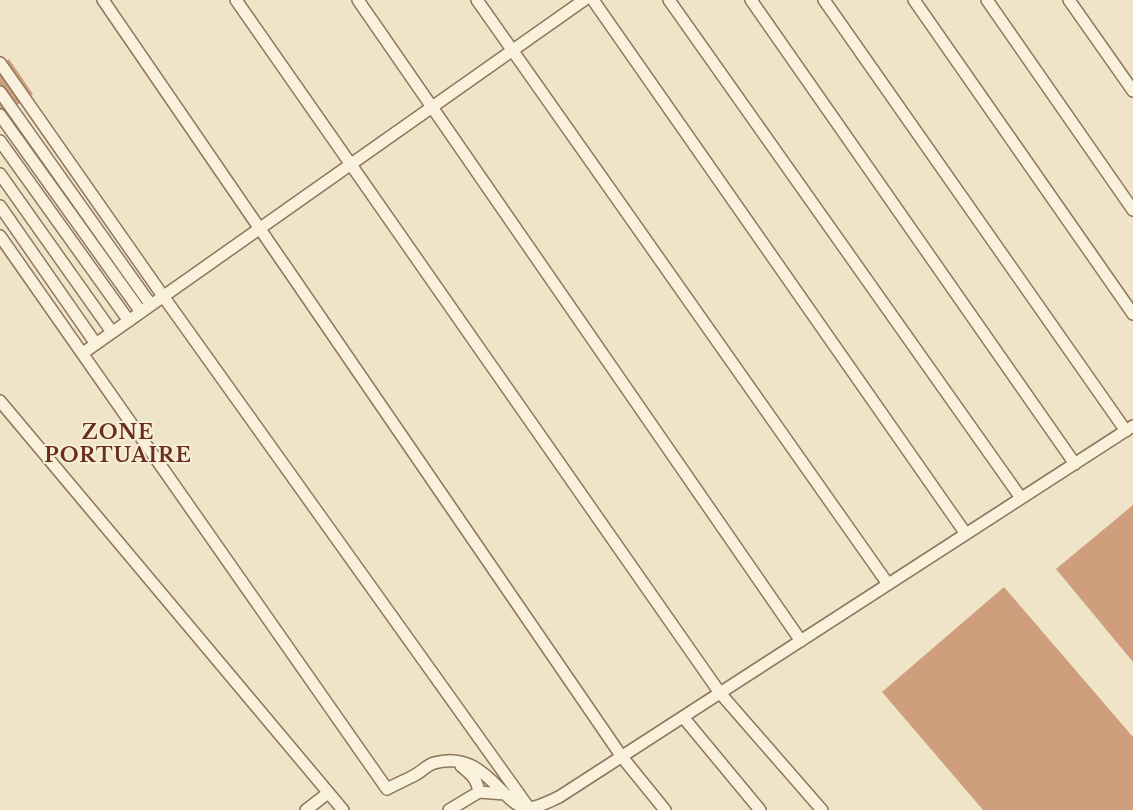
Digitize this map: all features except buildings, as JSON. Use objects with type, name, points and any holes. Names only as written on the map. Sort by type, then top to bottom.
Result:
[{"type":"lane","points":[[103,0],[622,757],[665,810]]},
{"type":"lane","points":[[236,0],[720,694],[822,810]]},
{"type":"lane","points":[[358,0],[801,641]]},
{"type":"lane","points":[[477,0],[888,584]]},
{"type":"lane","points":[[83,352],[584,0]]},
{"type":"lane","points":[[593,0],[966,534]]},
{"type":"lane","points":[[669,0],[1021,498]]},
{"type":"lane","points":[[750,0],[1075,464]]},
{"type":"lane","points":[[508,810],[535,808],[567,792],[1129,428],[824,0]]},
{"type":"lane","points":[[914,0],[1133,314]]},
{"type":"lane","points":[[987,0],[1133,210]]},
{"type":"lane","points":[[1069,0],[1133,91]]},
{"type":"lane","points":[[0,63],[163,296],[535,808]]},
{"type":"lane","points":[[0,92],[151,305]]},
{"type":"lane","points":[[0,115],[141,312]]},
{"type":"lane","points":[[0,141],[128,321]]},
{"type":"lane","points":[[0,174],[112,332]]},
{"type":"lane","points":[[0,206],[96,344]]},
{"type":"lane","points":[[0,236],[387,789],[416,775],[433,763],[450,761],[484,772],[517,806],[535,808]]},
{"type":"lane","points":[[0,401],[343,810]]},
{"type":"lane","points":[[683,717],[760,810]]},
{"type":"lane","points":[[457,762],[472,774],[477,782],[479,792]]},
{"type":"lane","points":[[449,810],[479,792],[505,794]]},
{"type":"lane","points":[[306,810],[328,793]]},
{"type":"district","name":"ZONE PORTUAIRE","points":[[118,444]]}]
